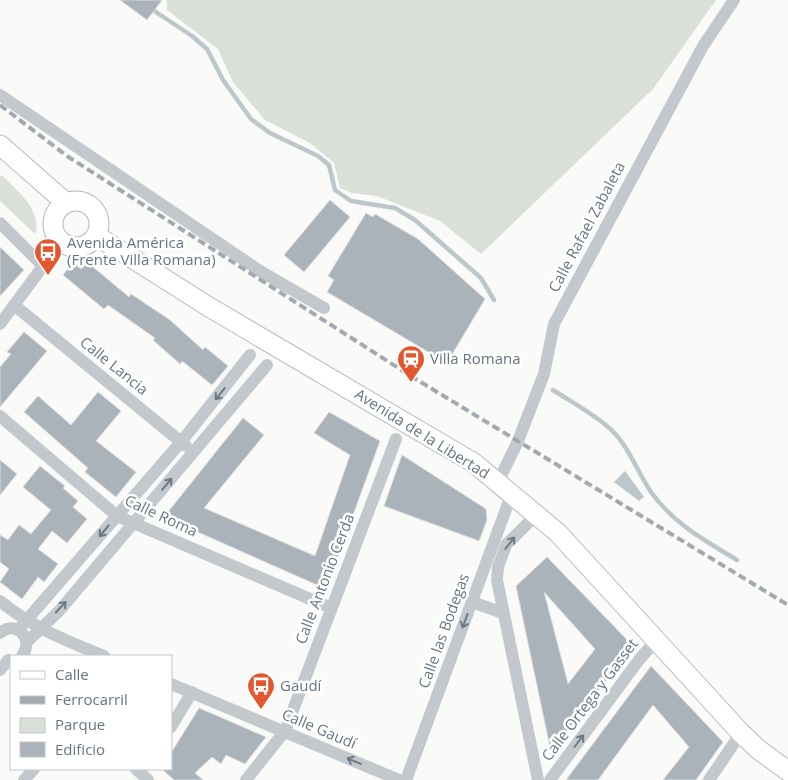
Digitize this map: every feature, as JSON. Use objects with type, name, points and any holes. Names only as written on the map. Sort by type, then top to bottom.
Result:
[{"type":"main road","points":[[0,145],[66,203]]},
{"type":"main road","points":[[80,201],[93,208],[98,214],[100,221],[100,229],[97,236],[92,242],[80,248],[68,246],[61,242],[54,233],[54,219],[60,207],[66,203],[80,201]]},
{"type":"main road","name":"Avenida de la Libertad","points":[[97,236],[209,307],[474,463],[505,487],[558,533],[741,733],[759,750],[788,771]]},
{"type":"street","name":"Calle Rafael Zabaleta","points":[[505,487],[518,441],[544,374],[554,324],[703,46],[734,0]]},
{"type":"street","points":[[0,95],[260,271],[324,308]]},
{"type":"street","points":[[0,223],[43,266]]},
{"type":"street","points":[[0,324],[61,242]]},
{"type":"street","name":"Calle Lancia","points":[[14,305],[193,453]]},
{"type":"street","points":[[22,626],[181,442],[250,355]]},
{"type":"street","points":[[27,642],[60,610],[267,365]]},
{"type":"street","name":"Calle Roma","points":[[0,416],[117,516],[331,608]]},
{"type":"street","name":"Calle Antonio Cerda","points":[[246,780],[285,731],[396,439]]},
{"type":"street","name":"Calle las Bodegas","points":[[406,780],[490,553],[505,487]]},
{"type":"street","points":[[496,580],[498,567],[506,545],[537,514]]},
{"type":"street","points":[[490,553],[538,780]]},
{"type":"street","points":[[0,601],[22,626],[27,642],[23,655]]},
{"type":"street","points":[[472,602],[503,613]]},
{"type":"street","points":[[0,633],[4,630],[22,626],[40,629],[102,655]]},
{"type":"street","name":"Calle Ortega y Gasset","points":[[550,780],[656,639]]},
{"type":"street","name":"Calle Gaudí","points":[[172,684],[399,780]]},
{"type":"street","points":[[172,725],[192,692]]},
{"type":"street","points":[[709,780],[741,733]]},
{"type":"street","points":[[24,780],[33,770]]},
{"type":"green space","points":[[167,0],[716,0],[653,89],[481,254],[440,221],[377,196],[352,193],[340,188],[334,163],[310,143],[265,120],[233,82],[218,49],[167,10]]},
{"type":"green space","points":[[2,175],[21,194],[31,208],[37,224],[36,233],[0,201],[0,177]]},
{"type":"shaded area","points":[[625,471],[644,497],[639,501],[614,482]]},
{"type":"building","points":[[120,0],[162,0],[147,20]]},
{"type":"building","points":[[330,200],[350,217],[304,272],[284,255]]},
{"type":"building","points":[[366,213],[373,217],[375,214],[418,239],[485,299],[447,363],[327,292],[334,280],[328,276]]},
{"type":"building","points":[[0,247],[24,270],[0,296]]},
{"type":"building","points":[[73,262],[81,269],[87,262],[129,297],[131,294],[170,320],[203,350],[205,347],[228,366],[212,385],[182,361],[180,364],[153,340],[155,338],[108,305],[104,309],[63,275]]},
{"type":"building","points":[[24,332],[47,351],[0,407],[0,367],[11,354],[7,352]]},
{"type":"building","points":[[98,392],[121,411],[96,441],[136,472],[116,497],[85,472],[88,468],[24,412],[38,396],[71,425]]},
{"type":"building","points":[[329,412],[380,441],[326,589],[164,517],[243,418],[264,435],[204,508],[315,556],[350,455],[314,433]]},
{"type":"building","points":[[402,455],[486,509],[487,520],[479,541],[384,506]]},
{"type":"building","points":[[0,460],[17,474],[0,495]]},
{"type":"building","points":[[40,466],[65,486],[63,488],[78,501],[73,507],[87,519],[67,543],[52,531],[38,549],[58,564],[44,582],[38,577],[22,599],[0,582],[9,569],[0,562],[0,535],[8,540],[19,525],[31,534],[51,510],[23,487]]},
{"type":"building","points":[[547,557],[633,646],[551,752],[516,586]],"holes":[[[544,592],[595,649],[568,684]]]},
{"type":"building","points":[[651,666],[723,742],[696,780],[663,780],[689,747],[653,705],[598,780],[566,780]]},
{"type":"building","points":[[199,708],[266,737],[245,764],[226,755],[221,764],[212,757],[195,773],[203,780],[174,780],[163,770],[172,770],[172,751]]},
{"type":"waterway","points":[[150,8],[192,36],[207,49],[223,80],[251,119],[270,133],[318,156],[329,165],[335,190],[351,201],[395,208],[415,220],[481,278],[494,300]]},
{"type":"waterway","points":[[553,390],[594,416],[621,440],[651,492],[670,513],[690,530],[737,560]]},
{"type":"railway","points":[[0,105],[67,156],[414,378],[788,605]]},
{"type":"place","name":"Avenida América (Frente Villa Romana)","points":[[48,276]]},
{"type":"place","name":"Villa Romana","points":[[411,383]]},
{"type":"place","name":"Gaudí","points":[[261,710]]}]
